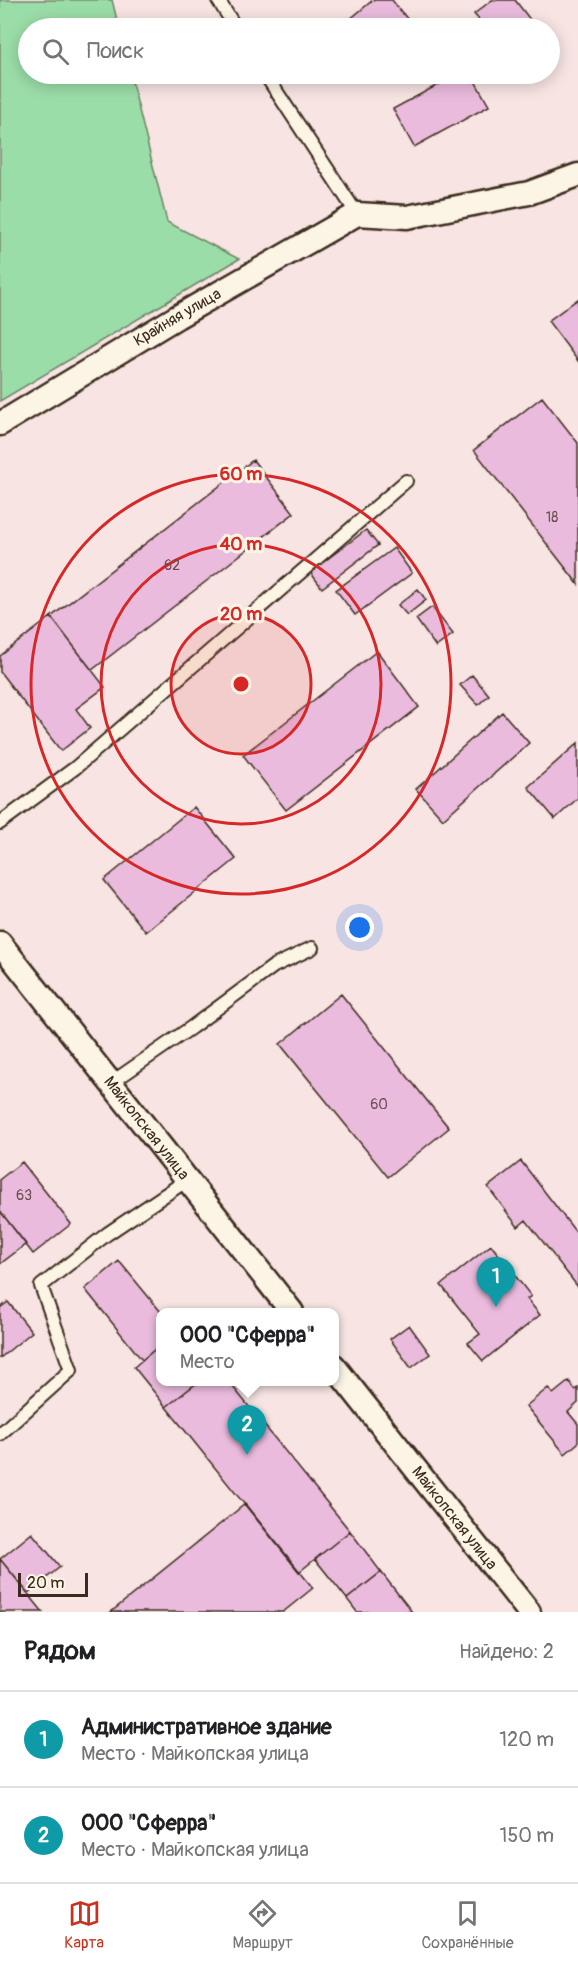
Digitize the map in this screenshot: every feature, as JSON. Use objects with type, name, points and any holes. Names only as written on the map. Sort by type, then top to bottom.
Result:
[{"type":"street","points":[[357,214],[407,217],[529,193],[578,175]]},
{"type":"street","name":"Крайняя улица","points":[[0,424],[177,317],[357,214]]},
{"type":"street","name":"Майкопская улица","points":[[0,943],[289,1308]]},
{"type":"street","name":"Майкопская улица","points":[[339,1372],[529,1612]]},
{"type":"lane","points":[[218,0],[230,18]]},
{"type":"lane","points":[[272,84],[357,214]]},
{"type":"lane","points":[[0,823],[75,768],[406,481]]},
{"type":"lane","points":[[111,1083],[274,966],[312,948]]},
{"type":"lane","points":[[0,1434],[71,1371],[41,1286],[107,1234],[187,1180]]},
{"type":"green space","points":[[0,0],[112,0],[116,18],[18,18],[18,84],[132,84],[167,222],[239,259],[0,401]]},
{"type":"building","points":[[373,0],[392,0],[407,18],[351,18]]},
{"type":"building","points":[[492,0],[515,0],[529,18],[477,18],[474,14]]},
{"type":"building","points":[[439,84],[477,84],[489,106],[414,147],[393,109]]},
{"type":"building","points":[[578,299],[578,361],[548,321]]},
{"type":"building","points":[[542,397],[578,443],[578,584],[474,450]]},
{"type":"building","points":[[253,460],[294,513],[92,670],[51,617]]},
{"type":"building","points":[[366,530],[378,545],[322,588],[310,572]]},
{"type":"building","points":[[394,548],[412,573],[355,615],[336,590]]},
{"type":"building","points":[[418,589],[426,600],[407,615],[398,605]]},
{"type":"building","points":[[432,607],[453,634],[436,647],[416,619]]},
{"type":"building","points":[[51,617],[105,687],[76,709],[90,728],[61,751],[0,672],[0,656]]},
{"type":"building","points":[[377,651],[419,707],[286,810],[243,755]]},
{"type":"building","points":[[472,675],[489,695],[478,705],[460,685]]},
{"type":"building","points":[[502,712],[529,743],[443,819],[416,789]]},
{"type":"building","points":[[578,743],[578,798],[555,819],[528,787]]},
{"type":"building","points":[[194,807],[236,859],[146,932],[104,880]]},
{"type":"building","points":[[341,994],[449,1128],[388,1177],[280,1044]]},
{"type":"building","points":[[521,1161],[578,1235],[578,1287],[526,1220],[518,1227],[488,1187]]},
{"type":"building","points":[[22,1162],[71,1224],[33,1254],[0,1211],[0,1179]]},
{"type":"building","points":[[0,1211],[26,1244],[0,1264]]},
{"type":"building","points":[[491,1245],[531,1296],[527,1299],[540,1315],[483,1361],[468,1343],[480,1334],[441,1285]]},
{"type":"building","points":[[119,1261],[158,1308],[156,1348],[142,1360],[85,1289]]},
{"type":"building","points":[[8,1302],[32,1332],[0,1358],[0,1308]]},
{"type":"building","points":[[409,1325],[430,1354],[411,1368],[390,1339]]},
{"type":"building","points":[[156,1348],[156,1386],[193,1386],[166,1407],[134,1367]]},
{"type":"building","points":[[569,1381],[575,1390],[578,1388],[578,1403],[568,1412],[578,1424],[578,1443],[565,1454],[526,1406],[548,1388],[553,1394]]},
{"type":"building","points":[[193,1386],[232,1386],[350,1531],[299,1572],[166,1407]]},
{"type":"building","points":[[245,1504],[313,1588],[283,1612],[111,1612]]},
{"type":"building","points":[[350,1531],[381,1572],[347,1599],[315,1559]]},
{"type":"building","points":[[32,1533],[60,1567],[28,1593],[0,1559]]},
{"type":"building","points":[[0,1559],[43,1612],[0,1612]]},
{"type":"building","points":[[381,1572],[412,1612],[357,1612],[347,1599]]},
{"type":"place","name":"Административное здание","points":[[496,1307]]},
{"type":"place","name":"ООО \"Сферра\"","points":[[247,1455]]}]
